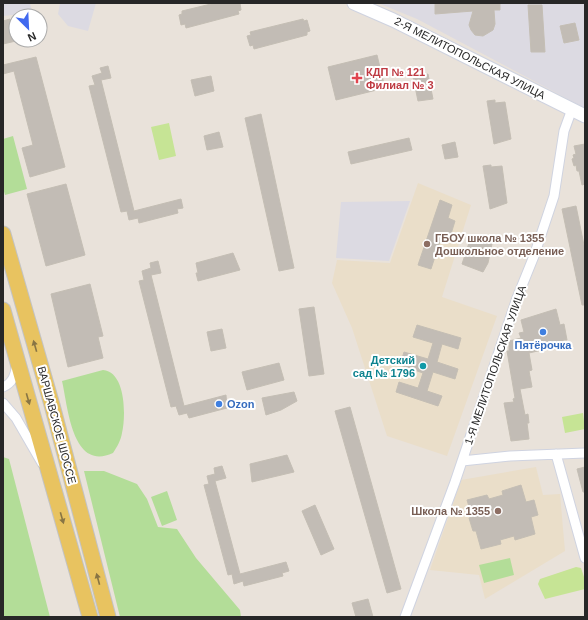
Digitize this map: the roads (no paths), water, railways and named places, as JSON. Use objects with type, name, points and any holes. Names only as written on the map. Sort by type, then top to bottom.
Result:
[{"type":"main road","name":"ВАРШАВСКОЕ ШОССЕ","points":[[3,234],[52,406],[108,617]]},
{"type":"main road","name":"ВАРШАВСКОЕ ШОССЕ","points":[[3,310],[90,617]]},
{"type":"street","name":"2-Я МЕЛИТОПОЛЬСКАЯ УЛИЦА","points":[[354,3],[393,20],[585,116]]},
{"type":"street","name":"1-Я МЕЛИТОПОЛЬСКАЯ УЛИЦА","points":[[405,617],[462,461],[554,196],[564,131],[572,109]]},
{"type":"street","points":[[3,387],[10,384],[15,376],[18,362]]},
{"type":"street","points":[[4,404],[16,418],[51,480]]},
{"type":"street","points":[[462,461],[585,453]]},
{"type":"street","points":[[556,454],[585,558]]},
{"type":"place","name":"КДП № 121 Филиал № 3","points":[[357,78]]},
{"type":"place","name":"ГБОУ школа № 1355 Дошкольное отделение","points":[[427,244]]},
{"type":"place","name":"Пятёрочка","points":[[543,332]]},
{"type":"place","name":"Детский сад № 1796","points":[[423,366]]},
{"type":"place","name":"Ozon","points":[[219,404]]},
{"type":"place","name":"Школа № 1355","points":[[498,511]]}]
